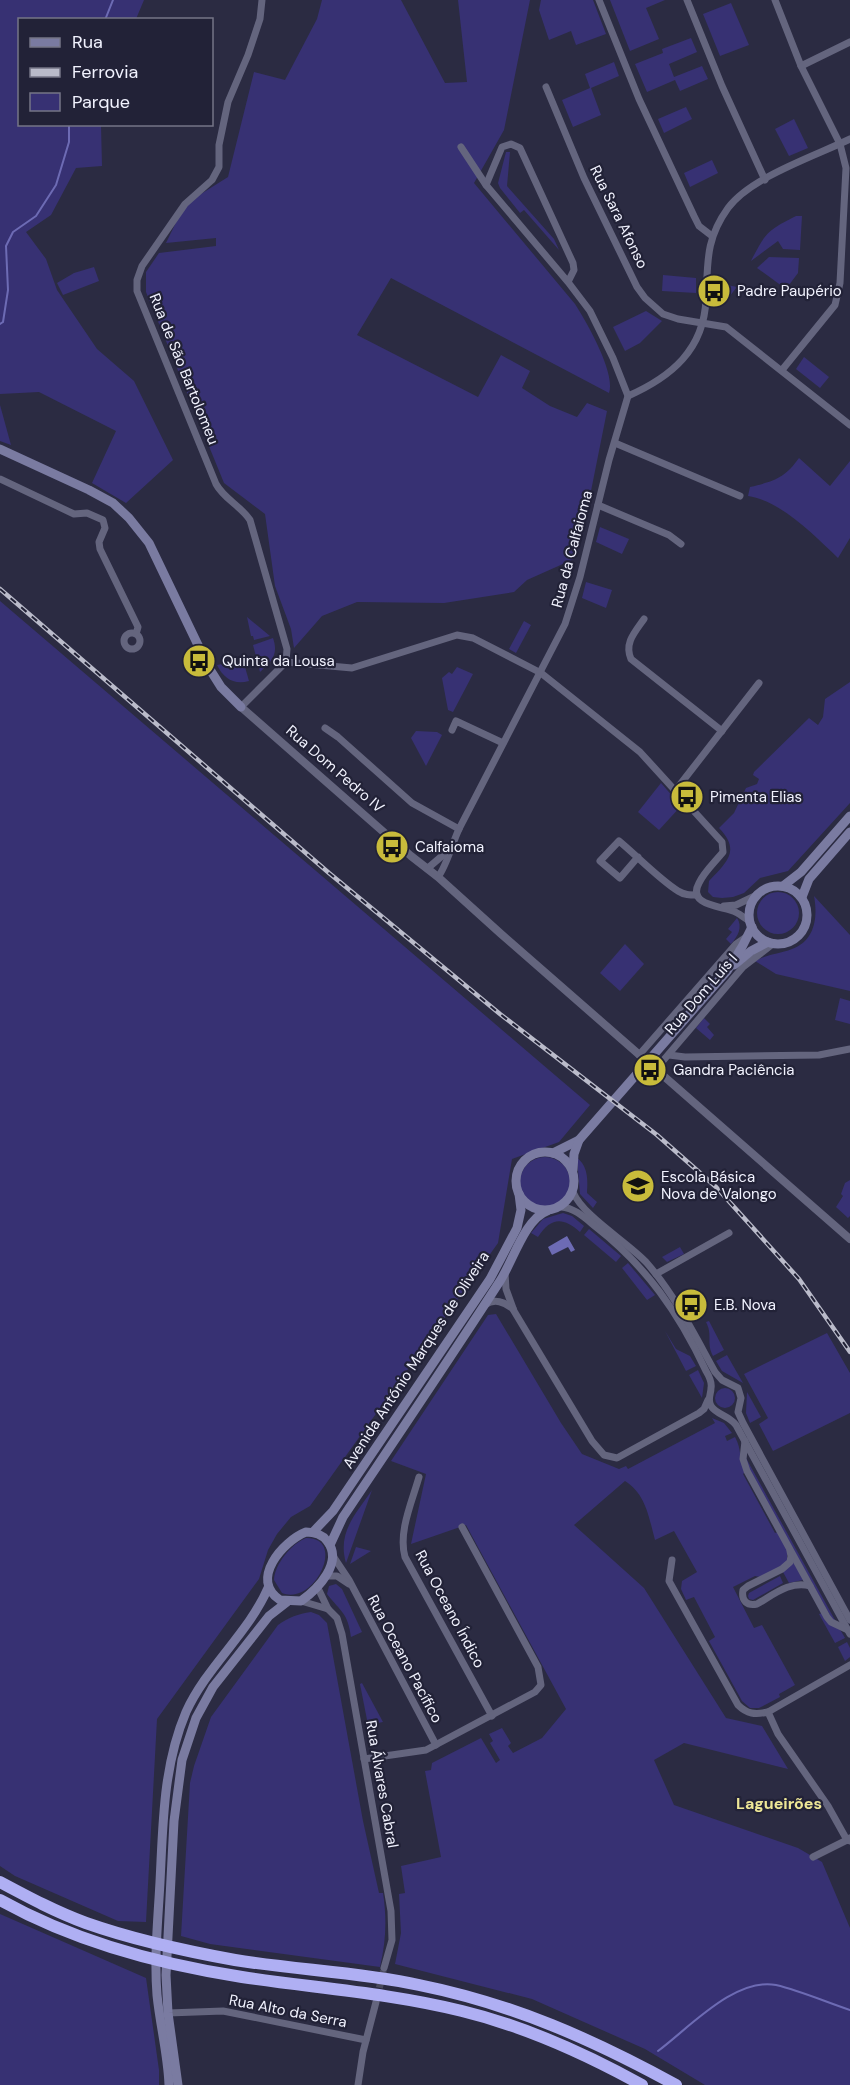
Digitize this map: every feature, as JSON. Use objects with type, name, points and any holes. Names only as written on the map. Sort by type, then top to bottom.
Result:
[{"type":"highway","points":[[0,1882],[39,1903],[86,1923],[198,1953],[257,1963],[371,1976],[481,2000],[524,2013],[568,2031],[621,2055],[676,2085]]},
{"type":"highway","points":[[0,1900],[51,1926],[92,1942],[130,1953],[242,1977],[347,1990],[462,2011],[515,2027],[568,2048],[642,2085]]},
{"type":"main road","name":"Rua Dom Pedro IV","points":[[0,449],[89,490],[113,503],[129,518],[149,543],[220,687],[241,707]]},
{"type":"main road","points":[[783,886],[801,872],[850,816]]},
{"type":"main road","points":[[757,895],[771,886],[783,886],[794,890],[802,897],[809,879],[850,832]]},
{"type":"main road","name":"Rua Dom Luís I","points":[[727,971],[750,928],[751,904],[757,895]]},
{"type":"main road","name":"Rua Dom Luís I","points":[[579,1140],[727,971],[751,951],[771,943],[790,941],[803,930],[807,913],[802,897]]},
{"type":"main road","points":[[750,928],[758,936],[771,943]]},
{"type":"main road","points":[[579,1140],[574,1154],[575,1183],[568,1200],[561,1207],[547,1210],[533,1208],[525,1202],[516,1185],[516,1175],[520,1166],[527,1158],[536,1154],[553,1153],[579,1140]]},
{"type":"main road","points":[[553,1153],[563,1158],[573,1170]]},
{"type":"main road","name":"Avenida António Marques de Oliveira","points":[[164,2013],[156,1954],[165,1799],[172,1755],[185,1714],[201,1686],[259,1609],[268,1588],[268,1574],[278,1554],[296,1536],[313,1532],[333,1511],[486,1285],[517,1228],[521,1210],[519,1194]]},
{"type":"main road","name":"Avenida António Marques de Oliveira","points":[[330,1545],[343,1517],[484,1306],[494,1298],[531,1225],[540,1213],[547,1210]]},
{"type":"main road","points":[[268,1588],[275,1597],[287,1602],[301,1601],[326,1576],[332,1564],[333,1556],[330,1545],[326,1539],[313,1532]]},
{"type":"main road","points":[[169,2085],[164,2013],[174,1821],[179,1776],[196,1718],[213,1687],[269,1616],[287,1602]]},
{"type":"main road","points":[[164,2013],[178,2085]]},
{"type":"street","name":"Rua de São Bartolomeu","points":[[262,0],[260,19],[226,110],[219,145],[219,166],[212,180],[185,204],[141,266],[137,291],[216,484],[221,492],[246,512],[250,520],[286,649],[286,662]]},
{"type":"street","points":[[599,0],[639,99],[694,216],[699,226],[712,236]]},
{"type":"street","points":[[687,0],[722,86],[765,180]]},
{"type":"street","points":[[775,0],[801,66],[840,144],[846,168],[840,283],[835,305],[782,370]]},
{"type":"street","points":[[801,66],[850,42]]},
{"type":"street","name":"Rua Sara Afonso","points":[[546,87],[584,178],[641,293],[655,309],[663,314],[726,327],[849,421]]},
{"type":"street","points":[[461,147],[486,185],[590,311],[614,358],[628,396],[678,365],[693,347],[703,324],[706,300],[706,263],[712,236],[729,206],[750,188],[850,139]]},
{"type":"street","points":[[486,185],[502,147],[511,144],[520,148],[573,263],[574,270],[568,282]]},
{"type":"street","name":"Rua da Calfaioma","points":[[438,877],[459,829],[541,673],[571,609],[628,396]]},
{"type":"street","points":[[615,443],[740,496]]},
{"type":"street","points":[[0,479],[74,514],[87,513],[103,520],[105,528],[99,542],[100,549],[138,627],[136,634]]},
{"type":"street","points":[[598,505],[669,535],[681,544]]},
{"type":"street","points":[[644,619],[630,639],[628,651],[631,659],[722,731]]},
{"type":"street","points":[[241,707],[286,662],[352,668],[457,635],[473,638],[541,673],[640,752],[722,842],[723,852],[698,884],[699,900],[708,905],[735,912],[750,928]]},
{"type":"street","points":[[675,790],[759,684]]},
{"type":"street","name":"Rua Dom Pedro IV","points":[[241,707],[850,1239]]},
{"type":"street","points":[[452,730],[456,721],[503,743]]},
{"type":"street","points":[[325,728],[412,803],[459,829]]},
{"type":"street","points":[[638,857],[620,878],[600,861],[619,841],[638,857],[678,891],[687,895],[697,895]]},
{"type":"street","name":"Rua da Calfaioma","points":[[428,868],[449,850]]},
{"type":"street","points":[[721,907],[736,904],[757,895]]},
{"type":"street","name":"Rua Dom Luís I","points":[[639,1055],[750,928]]},
{"type":"street","name":"Rua Dom Luís I","points":[[656,1069],[743,967],[771,943]]},
{"type":"street","points":[[669,1055],[685,1057],[819,1055],[850,1049]]},
{"type":"street","points":[[573,1192],[581,1205],[630,1247],[656,1274],[675,1300],[715,1372],[722,1380],[738,1388],[741,1398],[734,1412],[699,1413]]},
{"type":"street","points":[[506,1273],[506,1289],[514,1311],[599,1452],[614,1458],[624,1454],[699,1413],[707,1404],[711,1390],[707,1371],[670,1306],[645,1272],[622,1248],[598,1228],[574,1210],[561,1207]]},
{"type":"street","points":[[656,1274],[729,1233]]},
{"type":"street","points":[[486,1285],[494,1298],[514,1311]]},
{"type":"street","points":[[711,1390],[719,1384],[729,1383]]},
{"type":"street","points":[[709,1398],[711,1405],[732,1420],[849,1632]]},
{"type":"street","points":[[738,1408],[743,1423],[847,1608],[850,1620]]},
{"type":"street","points":[[744,1441],[743,1465],[831,1622],[849,1632]]},
{"type":"street","name":"Rua Oceano Índico","points":[[419,1477],[402,1541],[405,1557],[492,1716]]},
{"type":"street","points":[[364,1759],[426,1750],[535,1692],[541,1685],[540,1674],[462,1527]]},
{"type":"street","points":[[790,1549],[791,1556],[787,1565],[748,1586],[743,1590],[743,1600],[747,1604],[757,1604],[793,1585],[810,1586]]},
{"type":"street","name":"Rua Oceano Pacífico","points":[[333,1556],[436,1745]]},
{"type":"street","points":[[672,1560],[669,1581],[738,1705],[744,1711],[757,1714],[768,1712],[850,1665]]},
{"type":"street","name":"Rua Oceano Pacífico","points":[[326,1576],[337,1576],[351,1586]]},
{"type":"street","name":"Rua Álvares Cabral","points":[[317,1586],[328,1609],[337,1618],[342,1634],[391,1911],[392,1940],[384,1968]]},
{"type":"street","points":[[301,1601],[328,1609]]},
{"type":"street","points":[[768,1712],[789,1751],[823,1798],[849,1840],[813,1857]]},
{"type":"street","points":[[358,2085],[376,2002]]},
{"type":"street","name":"Rua Alto da Serra","points":[[164,2013],[223,2011],[366,2040]]},
{"type":"green space","points":[[0,0],[144,0],[136,18],[18,18],[18,126],[101,126],[102,166],[76,168],[51,215],[26,232],[46,259],[57,290],[97,349],[134,381],[173,460],[126,503],[92,483],[116,431],[39,392],[0,394]]},
{"type":"green space","points":[[322,0],[401,0],[445,83],[467,82],[458,0],[530,0],[504,130],[474,183],[575,304],[599,347],[610,384],[609,393],[391,278],[357,335],[478,397],[501,355],[530,371],[522,388],[550,406],[577,417],[587,403],[607,411],[584,526],[574,559],[527,580],[514,592],[444,603],[357,602],[322,616],[294,648],[291,629],[275,586],[265,514],[224,483],[146,292],[146,272],[159,253],[216,246],[216,238],[166,243],[185,204],[228,177],[254,72],[285,80],[317,19]]},
{"type":"green space","points":[[541,0],[593,0],[606,34],[576,45],[571,31],[549,40],[539,10]]},
{"type":"green space","points":[[610,0],[665,0],[646,8],[659,39],[630,51]]},
{"type":"green space","points":[[731,3],[749,45],[720,56],[703,14]]},
{"type":"green space","points":[[691,38],[697,52],[669,64],[674,77],[702,66],[708,79],[680,91],[675,80],[647,92],[635,64],[663,53],[662,49]]},
{"type":"green space","points":[[614,62],[619,76],[591,88],[601,115],[573,127],[562,100],[590,88],[585,74]]},
{"type":"green space","points":[[686,107],[692,119],[664,133],[658,119]]},
{"type":"green space","points":[[794,119],[808,148],[789,156],[775,129]]},
{"type":"green space","points":[[506,152],[510,152],[507,186],[554,239],[559,250],[524,210],[520,213],[500,188],[498,183]]},
{"type":"green space","points":[[712,160],[718,173],[690,187],[684,173]]},
{"type":"green space","points":[[796,216],[802,216],[800,250],[783,249],[778,241],[751,261],[768,233]]},
{"type":"green space","points":[[769,257],[799,258],[798,273],[786,289],[757,268]]},
{"type":"green space","points":[[94,267],[99,281],[63,295],[57,283],[74,273]]},
{"type":"green space","points":[[663,275],[696,278],[696,293],[662,291]]},
{"type":"green space","points":[[718,283],[737,287],[724,303],[720,303],[716,285]]},
{"type":"green space","points":[[646,311],[662,321],[640,343],[625,351],[613,327]]},
{"type":"green space","points":[[804,357],[829,377],[820,388],[796,369]]},
{"type":"green space","points":[[0,405],[11,445],[0,441]]},
{"type":"green space","points":[[799,458],[830,486],[850,461],[850,538],[838,558],[785,512],[760,499],[748,496],[750,487],[778,478],[788,471]]},
{"type":"green space","points":[[600,527],[629,539],[622,554],[596,542]]},
{"type":"green space","points":[[586,582],[612,590],[606,608],[582,598]]},
{"type":"green space","points":[[0,601],[590,1105],[559,1142],[512,1159],[498,1243],[310,1506],[291,1517],[277,1534],[268,1550],[259,1579],[157,1719],[146,1922],[118,1921],[15,1876],[0,1866]]},
{"type":"green space","points":[[247,617],[270,636],[254,640]]},
{"type":"green space","points":[[524,621],[531,625],[516,653],[509,649]]},
{"type":"green space","points":[[273,638],[274,654],[271,661],[260,672],[253,645]]},
{"type":"green space","points":[[243,660],[249,681],[230,680],[217,665]]},
{"type":"green space","points":[[457,667],[473,674],[453,712],[448,710],[442,678],[449,672],[452,674]]},
{"type":"green space","points":[[850,682],[850,803],[788,871],[760,878],[744,893],[733,897],[713,897],[708,892],[709,881],[726,862],[730,850],[726,836],[719,828],[734,813],[746,788],[757,784],[759,779],[753,775],[754,772],[809,718],[818,725],[823,717],[825,699]]},
{"type":"green space","points":[[416,731],[437,732],[442,735],[426,766],[411,738]]},
{"type":"green space","points":[[661,783],[681,806],[659,830],[638,812]]},
{"type":"green space","points":[[778,892],[786,893],[793,898],[798,905],[798,921],[793,928],[786,933],[778,934],[770,933],[763,928],[758,921],[757,913],[758,905],[763,898],[770,893]]},
{"type":"green space","points":[[814,896],[850,935],[850,991],[776,974],[755,961],[792,949],[806,940],[815,920]]},
{"type":"green space","points":[[737,918],[740,925],[739,931],[731,944],[726,939],[732,932],[728,929]]},
{"type":"green space","points":[[625,944],[644,964],[620,991],[600,973]]},
{"type":"green space","points":[[840,998],[850,1001],[850,1024],[835,1020]]},
{"type":"green space","points":[[704,1018],[710,1024],[707,1027],[714,1035],[710,1040],[696,1028]]},
{"type":"green space","points":[[545,1157],[559,1161],[566,1168],[570,1182],[566,1196],[559,1203],[545,1207],[531,1203],[524,1196],[520,1182],[524,1168],[531,1161]]},
{"type":"green space","points":[[577,1158],[585,1169],[587,1193],[597,1202],[593,1208],[580,1194]]},
{"type":"green space","points":[[850,1180],[850,1216],[848,1218],[836,1207],[843,1196],[841,1194],[845,1183]]},
{"type":"green space","points":[[563,1213],[572,1216],[584,1226],[580,1232],[558,1221],[543,1230],[538,1237],[531,1233],[543,1219]]},
{"type":"green space","points":[[589,1229],[621,1256],[616,1262],[584,1235]]},
{"type":"green space","points":[[680,1247],[684,1254],[667,1262],[662,1257]]},
{"type":"green space","points":[[628,1263],[655,1295],[647,1300],[622,1268]]},
{"type":"green space","points":[[496,1314],[582,1454],[619,1469],[626,1466],[628,1469],[715,1423],[712,1418],[724,1423],[732,1433],[725,1436],[727,1441],[735,1437],[737,1441],[745,1472],[743,1474],[775,1533],[778,1532],[787,1549],[787,1561],[782,1566],[733,1587],[754,1628],[762,1625],[795,1685],[779,1694],[780,1697],[759,1708],[750,1708],[742,1701],[709,1641],[715,1637],[694,1597],[686,1600],[681,1589],[682,1581],[697,1572],[674,1531],[655,1540],[646,1507],[632,1486],[625,1481],[574,1525],[644,1588],[726,1718],[762,1726],[788,1769],[684,1743],[654,1760],[674,1805],[798,1848],[822,1862],[850,1928],[850,2085],[705,2085],[645,2049],[532,1999],[395,1964],[401,1933],[399,1894],[405,1893],[401,1866],[441,1857],[425,1771],[431,1770],[432,1763],[481,1738],[496,1763],[500,1760],[490,1743],[493,1741],[489,1734],[502,1728],[511,1743],[508,1746],[513,1753],[542,1738],[566,1709],[466,1525],[411,1544],[426,1474],[391,1461],[488,1315]]},
{"type":"green space","points":[[709,1321],[724,1350],[713,1356],[706,1322]]},
{"type":"green space","points":[[665,1331],[676,1349],[690,1356],[696,1366],[686,1371]]},
{"type":"green space","points":[[827,1333],[850,1373],[850,1413],[773,1451],[759,1424],[768,1418],[744,1374]]},
{"type":"green space","points":[[727,1355],[743,1383],[722,1371],[716,1361]]},
{"type":"green space","points":[[698,1370],[704,1383],[702,1398],[689,1375]]},
{"type":"green space","points":[[725,1388],[732,1391],[735,1398],[732,1405],[725,1408],[718,1405],[715,1398],[718,1391]]},
{"type":"green space","points":[[747,1392],[761,1417],[750,1423],[746,1413]]},
{"type":"green space","points":[[746,1458],[836,1622],[832,1619],[746,1464]]},
{"type":"green space","points":[[372,1490],[346,1563],[344,1542],[346,1533],[354,1515]]},
{"type":"green space","points":[[306,1538],[318,1541],[324,1548],[325,1558],[322,1570],[305,1590],[294,1594],[282,1593],[274,1580],[280,1561]]},
{"type":"green space","points":[[356,1547],[371,1551],[350,1564]]},
{"type":"green space","points":[[793,1561],[803,1580],[789,1583],[783,1572]]},
{"type":"green space","points":[[780,1576],[783,1583],[753,1600],[749,1599],[749,1593]]},
{"type":"green space","points":[[336,1584],[342,1589],[362,1632],[351,1637],[346,1618],[327,1594],[329,1586]]},
{"type":"green space","points":[[311,1612],[319,1615],[327,1623],[363,1821],[379,1893],[383,1893],[385,1930],[380,1967],[210,1944],[181,1936],[190,1783],[211,1717],[278,1625],[294,1616]]},
{"type":"green space","points":[[822,1613],[845,1638],[835,1643],[819,1614]]},
{"type":"green space","points":[[847,1642],[850,1657],[845,1661],[838,1647]]},
{"type":"green space","points":[[362,1683],[383,1722],[368,1725],[360,1684]]},
{"type":"green space","points":[[0,1914],[146,1978],[159,2070],[159,2085],[0,2085]]},
{"type":"shaded area","points":[[567,1236],[575,1250],[571,1252],[568,1247],[552,1255],[548,1247]]},
{"type":"waterway","points":[[106,18],[113,0]]},
{"type":"waterway","points":[[0,324],[3,322],[8,290],[6,246],[13,232],[36,216],[56,185],[69,142],[69,126]]},
{"type":"waterway","points":[[658,2051],[713,2006],[729,1996],[760,1985],[785,1987],[850,2010]]},
{"type":"tunnel","points":[[377,1998],[384,1968]]},
{"type":"railway","points":[[0,589],[329,873],[500,1014],[657,1135],[716,1187],[799,1279],[850,1352]]},
{"type":"place","name":"Padre Paupério","points":[[714,291]]},
{"type":"place","name":"Quinta da Lousa","points":[[199,661]]},
{"type":"place","name":"Pimenta Elias","points":[[687,797]]},
{"type":"place","name":"Calfaioma","points":[[392,847]]},
{"type":"place","name":"Gandra Paciência","points":[[650,1070]]},
{"type":"place","name":"Escola Básica Nova de Valongo","points":[[638,1186]]},
{"type":"place","name":"E.B. Nova","points":[[691,1305]]},
{"type":"district","name":"Lagueirões","points":[[779,1803]]}]
